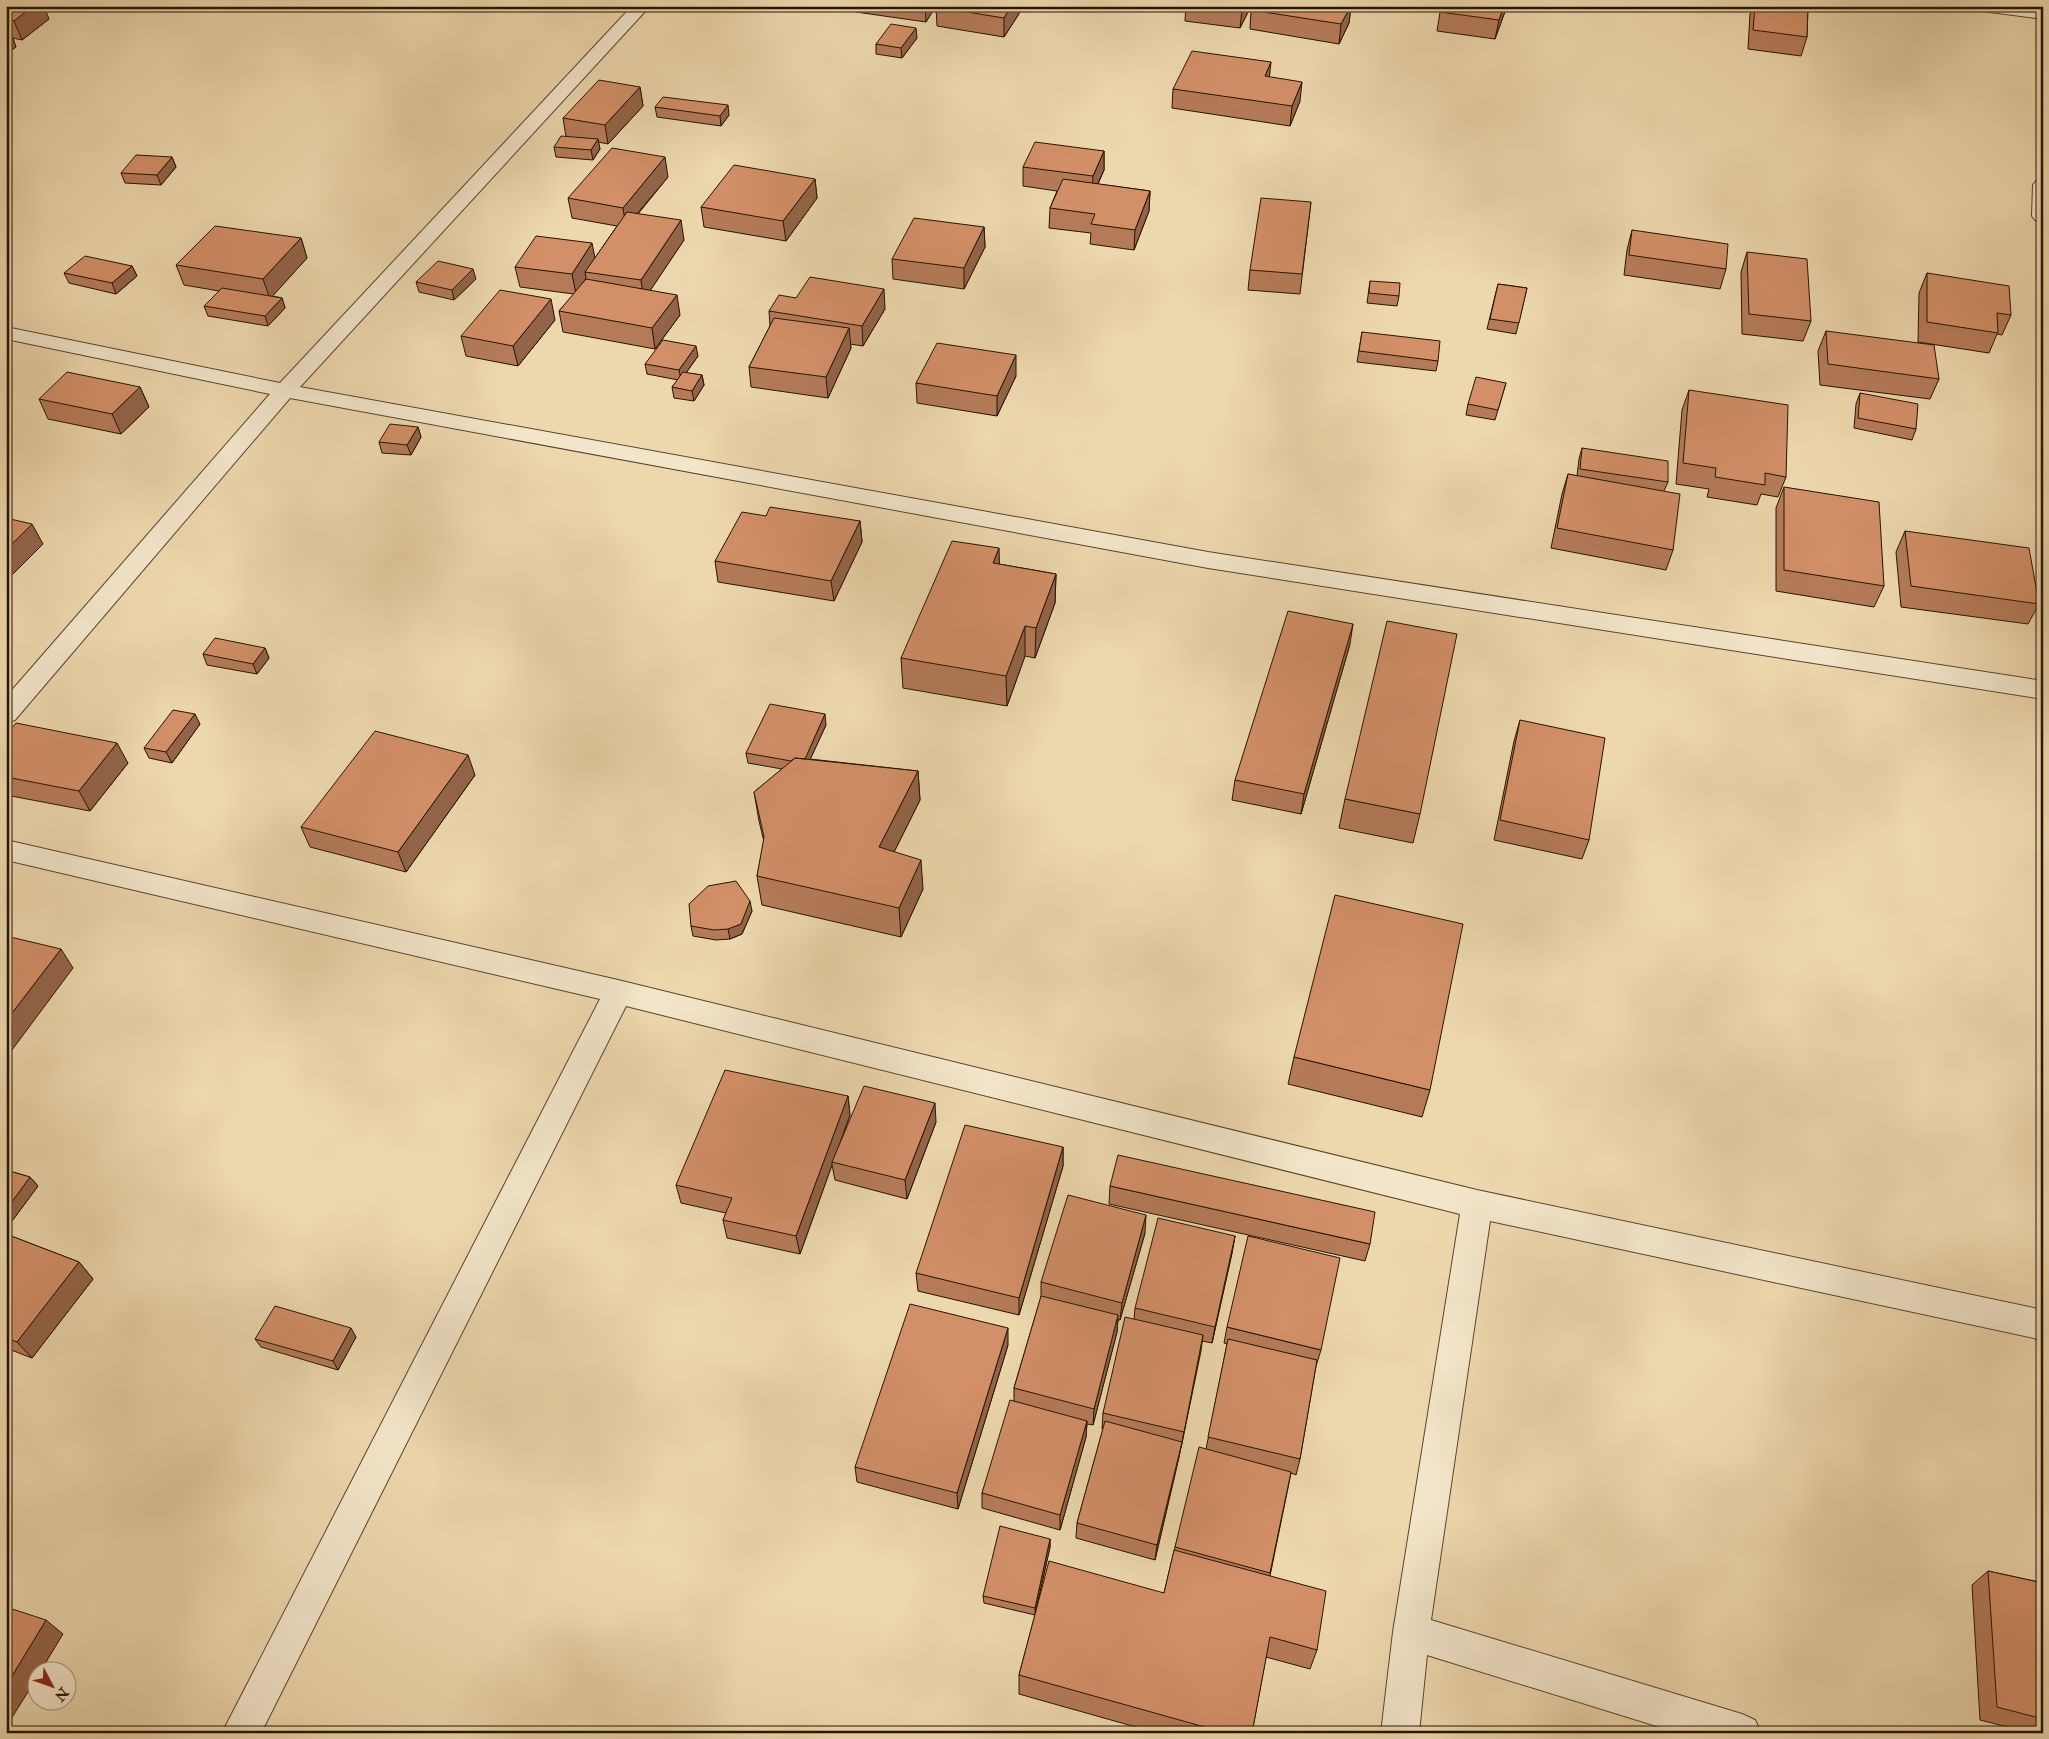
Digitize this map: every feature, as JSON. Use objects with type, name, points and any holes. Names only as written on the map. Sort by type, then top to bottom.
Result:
[{"type":"street","points":[[6,714],[285,391],[642,6]]},
{"type":"street","points":[[1982,6],[2043,14]]},
{"type":"street","points":[[2042,216],[2043,184]]},
{"type":"street","points":[[6,333],[285,391],[1208,560],[2043,690]]},
{"type":"street","points":[[6,850],[618,992],[1477,1204],[2043,1325]]},
{"type":"street","points":[[241,1733],[618,992]]},
{"type":"street","points":[[1400,1733],[1411,1632],[1477,1204]]},
{"type":"street","points":[[1411,1632],[1742,1733]]},
{"type":"building","points":[[6,6],[33,6],[14,21],[6,20]]},
{"type":"building","points":[[937,6],[1011,6],[1004,18]]},
{"type":"building","points":[[1217,6],[1243,6],[1242,10]]},
{"type":"building","points":[[1254,6],[1351,6],[1341,24],[1251,10]]},
{"type":"building","points":[[1442,6],[1504,6],[1499,20],[1440,12]]},
{"type":"building","points":[[1755,6],[1808,6],[1807,37],[1753,30]]},
{"type":"building","points":[[891,24],[916,28],[901,48],[876,44]]},
{"type":"building","points":[[1192,51],[1271,62],[1265,76],[1302,82],[1292,106],[1173,89]]},
{"type":"building","points":[[599,80],[640,87],[605,125],[563,118]]},
{"type":"building","points":[[663,97],[728,105],[720,116],[655,107]]},
{"type":"building","points":[[561,136],[598,139],[591,150],[554,147]]},
{"type":"building","points":[[1035,142],[1104,151],[1093,176],[1023,167]]},
{"type":"building","points":[[612,148],[665,157],[623,208],[568,198]]},
{"type":"building","points":[[136,155],[172,157],[157,175],[121,173]]},
{"type":"building","points":[[734,165],[815,179],[783,221],[701,207]]},
{"type":"building","points":[[1063,179],[1150,191],[1135,230],[1091,224],[1095,214],[1050,208]]},
{"type":"building","points":[[1261,198],[1311,202],[1302,274],[1250,270]]},
{"type":"building","points":[[627,212],[681,220],[641,280],[585,272]]},
{"type":"building","points":[[914,218],[984,227],[964,268],[892,259]]},
{"type":"building","points":[[215,226],[301,238],[263,279],[176,265]]},
{"type":"building","points":[[1632,230],[1728,244],[1726,269],[1629,255]]},
{"type":"building","points":[[536,236],[592,243],[572,274],[515,267]]},
{"type":"building","points":[[1747,252],[1807,259],[1811,321],[1749,314]]},
{"type":"building","points":[[85,256],[132,266],[112,283],[64,273]]},
{"type":"building","points":[[438,261],[473,269],[452,290],[416,282]]},
{"type":"building","points":[[1927,273],[2009,286],[2011,315],[1997,313],[1998,333],[1927,322]]},
{"type":"building","points":[[810,277],[884,289],[862,326],[769,311],[779,295],[796,298]]},
{"type":"building","points":[[586,279],[677,295],[652,328],[559,311]]},
{"type":"building","points":[[1370,281],[1400,283],[1399,296],[1369,293]]},
{"type":"building","points":[[1498,284],[1527,288],[1519,323],[1490,319]]},
{"type":"building","points":[[222,288],[282,298],[265,316],[204,306]]},
{"type":"building","points":[[500,290],[551,299],[513,346],[461,336]]},
{"type":"building","points":[[774,318],[849,328],[826,377],[749,367]]},
{"type":"building","points":[[1826,331],[1934,345],[1939,379],[1828,364]]},
{"type":"building","points":[[1362,332],[1440,341],[1438,361],[1359,351]]},
{"type":"building","points":[[663,340],[696,346],[679,370],[645,364]]},
{"type":"building","points":[[937,343],[1016,355],[997,396],[916,383]]},
{"type":"building","points":[[67,372],[140,387],[112,414],[39,399]]},
{"type":"building","points":[[683,372],[702,375],[692,391],[672,387]]},
{"type":"building","points":[[1476,377],[1506,383],[1498,410],[1468,404]]},
{"type":"building","points":[[1689,390],[1788,405],[1786,477],[1765,473],[1765,485],[1715,477],[1716,468],[1683,463]]},
{"type":"building","points":[[1860,393],[1918,404],[1916,429],[1858,418]]},
{"type":"building","points":[[390,424],[418,427],[407,445],[379,442]]},
{"type":"building","points":[[1582,448],[1668,461],[1668,482],[1580,469]]},
{"type":"building","points":[[1568,474],[1680,494],[1673,550],[1557,528]]},
{"type":"building","points":[[1784,487],[1879,502],[1884,586],[1784,570]]},
{"type":"building","points":[[770,507],[860,521],[831,581],[715,561],[742,512],[766,516]]},
{"type":"building","points":[[6,518],[32,524],[6,550]]},
{"type":"building","points":[[1905,531],[2029,548],[2039,604],[1911,586]]},
{"type":"building","points":[[952,541],[999,548],[993,563],[1056,574],[1036,628],[1025,626],[1006,676],[901,658]]},
{"type":"building","points":[[1288,611],[1353,624],[1304,794],[1235,780]]},
{"type":"building","points":[[1387,621],[1457,634],[1420,814],[1345,799]]},
{"type":"building","points":[[215,638],[265,648],[253,664],[203,654]]},
{"type":"building","points":[[770,704],[825,714],[805,759],[795,758],[791,761],[746,753]]},
{"type":"building","points":[[173,710],[195,714],[166,752],[144,748]]},
{"type":"building","points":[[1520,720],[1605,738],[1589,840],[1500,820]]},
{"type":"building","points":[[16,723],[117,743],[79,791],[6,777],[6,735]]},
{"type":"building","points":[[375,731],[468,755],[398,852],[301,827]]},
{"type":"building","points":[[795,758],[918,771],[879,847],[921,860],[899,908],[757,876],[764,837],[754,792]]},
{"type":"building","points":[[736,881],[750,901],[741,924],[728,929],[714,930],[691,926],[689,904],[708,886]]},
{"type":"building","points":[[1335,895],[1463,924],[1430,1090],[1294,1057]]},
{"type":"building","points":[[6,936],[61,949],[6,1021]]},
{"type":"building","points":[[725,1070],[848,1096],[796,1236],[723,1220],[732,1198],[676,1185]]},
{"type":"building","points":[[864,1086],[935,1103],[905,1180],[832,1162]]},
{"type":"building","points":[[965,1125],[1063,1147],[1019,1298],[916,1273]]},
{"type":"building","points":[[1118,1155],[1375,1212],[1370,1244],[1110,1186]]},
{"type":"building","points":[[6,1170],[30,1177],[6,1210]]},
{"type":"building","points":[[1068,1195],[1146,1215],[1122,1303],[1041,1282]]},
{"type":"building","points":[[1158,1218],[1235,1236],[1215,1327],[1135,1308]]},
{"type":"building","points":[[6,1234],[79,1262],[17,1342],[6,1338]]},
{"type":"building","points":[[1248,1236],[1340,1258],[1321,1350],[1227,1327]]},
{"type":"building","points":[[1041,1296],[1118,1315],[1094,1409],[1014,1388]]},
{"type":"building","points":[[910,1304],[1008,1328],[957,1493],[855,1467]]},
{"type":"building","points":[[275,1306],[351,1328],[333,1361],[255,1339]]},
{"type":"building","points":[[1125,1317],[1203,1335],[1184,1432],[1103,1413]]},
{"type":"building","points":[[1228,1339],[1317,1360],[1300,1459],[1208,1437]]},
{"type":"building","points":[[1010,1400],[1087,1421],[1060,1515],[982,1493]]},
{"type":"building","points":[[1105,1421],[1182,1442],[1157,1545],[1077,1523]]},
{"type":"building","points":[[1199,1447],[1291,1472],[1270,1573],[1175,1547]]},
{"type":"building","points":[[1000,1526],[1050,1539],[1035,1608],[983,1596]]},
{"type":"building","points":[[1174,1550],[1326,1591],[1317,1650],[1270,1637],[1252,1733],[1226,1733],[1019,1675],[1049,1561],[1164,1593]]},
{"type":"building","points":[[1988,1571],[2043,1583],[2043,1719],[1997,1707]]},
{"type":"building","points":[[6,1607],[46,1620],[6,1686]]}]
